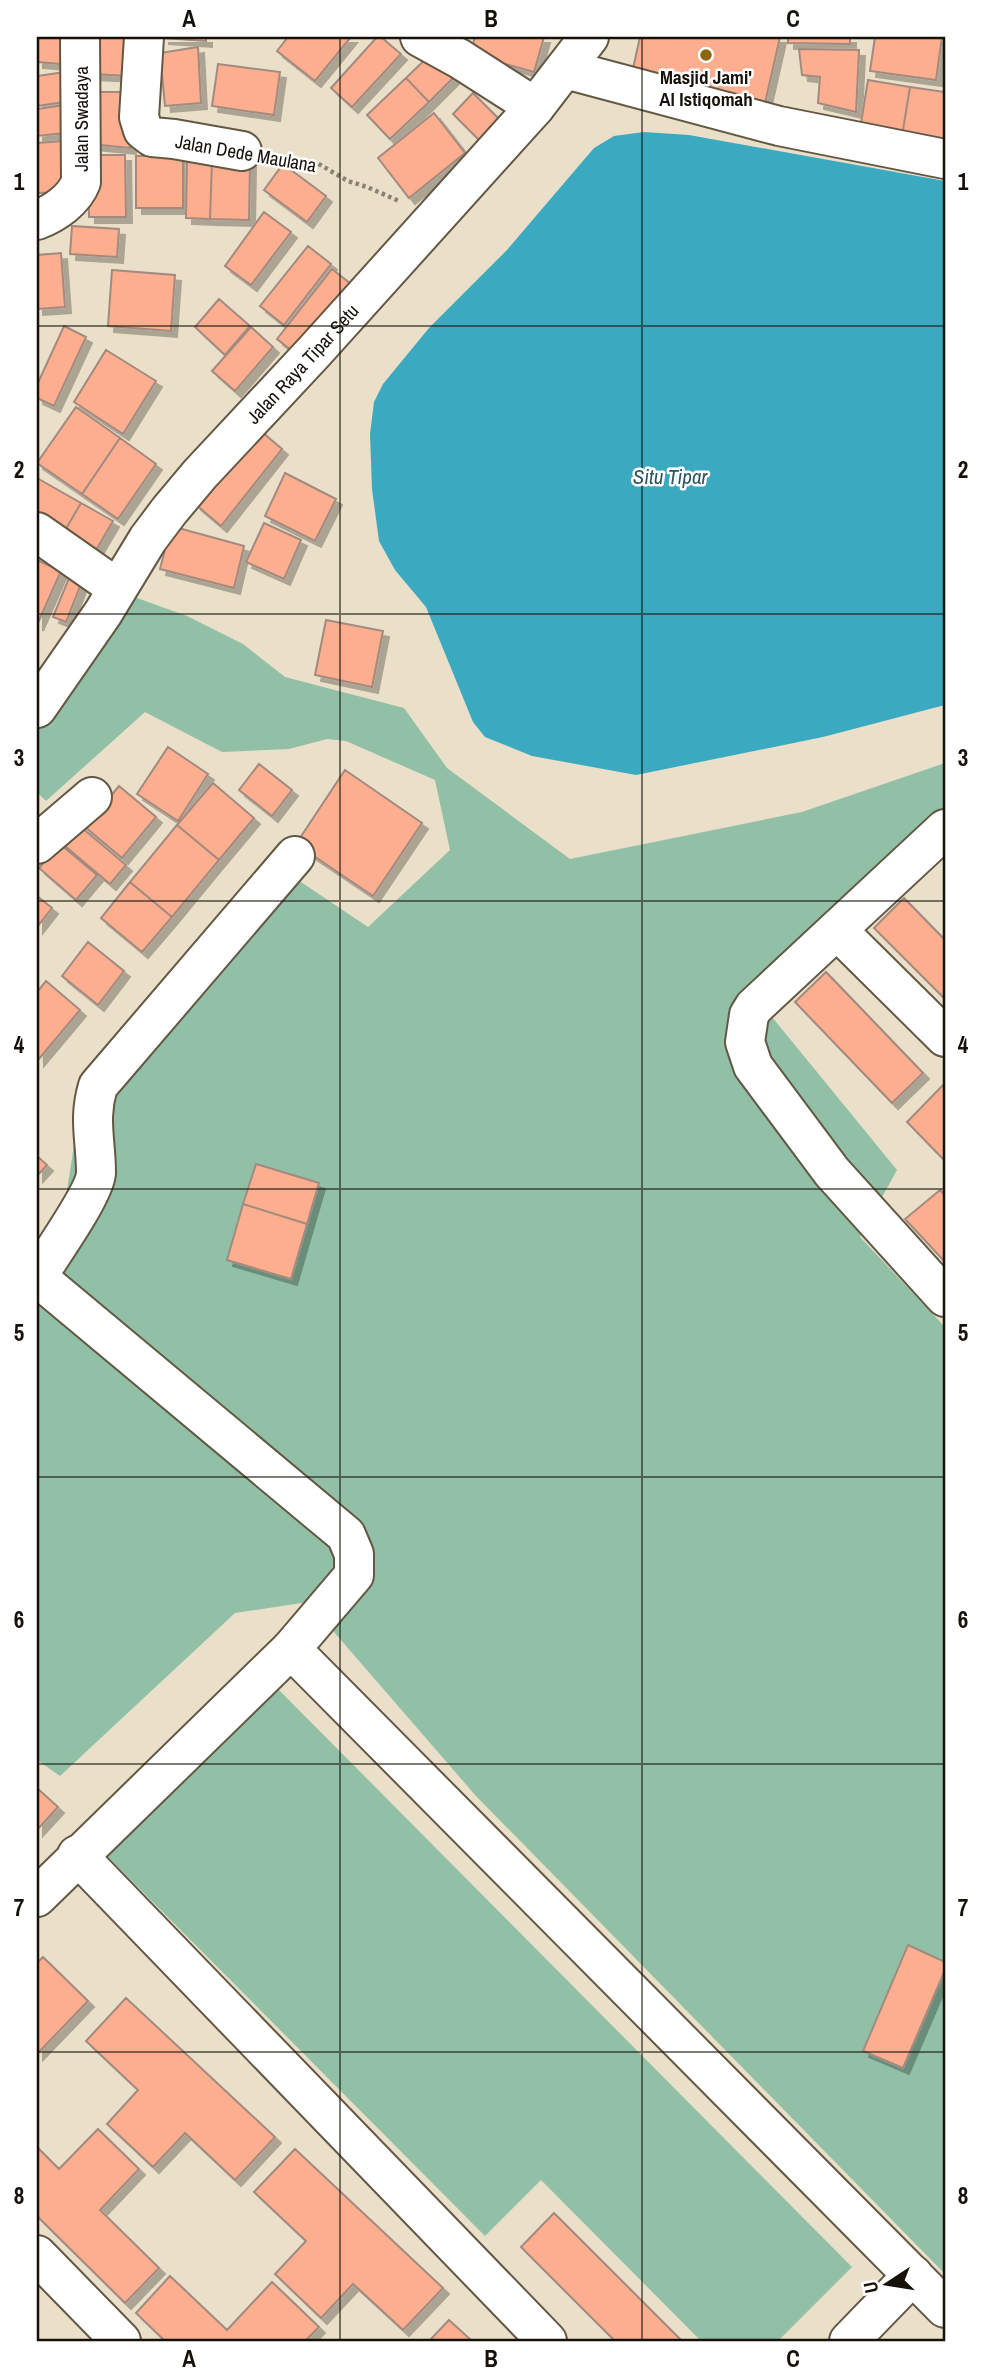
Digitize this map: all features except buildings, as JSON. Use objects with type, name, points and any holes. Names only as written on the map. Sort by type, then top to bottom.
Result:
[{"type":"street","name":"Jalan Swadaya","points":[[37,220],[46,217],[77,193],[81,182],[80,37]]},
{"type":"street","name":"Jalan Dede Maulana","points":[[144,37],[139,117],[143,130],[152,137],[242,151]]},
{"type":"street","points":[[419,37],[463,48],[535,107]]},
{"type":"street","name":"Jalan Raya Tipar Setu","points":[[40,697],[103,613],[148,538],[200,474],[535,107],[589,37]]},
{"type":"street","points":[[565,69],[779,126],[945,159]]},
{"type":"street","points":[[37,532],[117,588]]},
{"type":"street","points":[[37,845],[92,797]]},
{"type":"street","points":[[945,829],[754,1007],[749,1015],[745,1042],[753,1066],[832,1172],[945,1297]]},
{"type":"street","points":[[37,1897],[290,1649],[354,1575],[354,1554],[346,1535],[37,1277],[90,1192],[96,1175],[92,1119],[97,1086],[295,856]]},
{"type":"street","points":[[837,930],[945,1037]]},
{"type":"street","points":[[290,1649],[945,2308]]},
{"type":"street","points":[[77,1856],[547,2341]]},
{"type":"street","points":[[37,2255],[121,2341]]},
{"type":"street","points":[[849,2341],[913,2275]]},
{"type":"path","name":"Jalan Dede Maulana","points":[[242,151],[265,159],[317,163],[348,181],[413,207],[430,221]]},
{"type":"green space","points":[[123,593],[187,616],[243,644],[285,677],[404,708],[447,768],[570,859],[802,812],[945,763],[945,842],[763,1006],[897,1170],[860,1237],[945,1327],[945,2274],[476,1796],[308,1602],[235,1613],[60,1776],[37,1760],[37,1294],[51,1294],[79,1113],[271,862],[368,927],[450,850],[435,780],[346,741],[327,739],[289,749],[222,752],[145,712],[46,801],[37,792],[37,717]]},
{"type":"green space","points":[[263,1674],[852,2267],[778,2341],[701,2341],[541,2180],[485,2236],[94,1843]]},
{"type":"water","name":"Situ Tipar","points":[[644,132],[689,135],[945,181],[945,705],[823,737],[636,775],[532,756],[485,737],[473,722],[426,607],[395,570],[379,541],[372,489],[370,434],[374,402],[383,384],[429,328],[507,250],[594,148],[614,136]]},
{"type":"place","name":"Masjid Jami' Al Istiqomah","points":[[706,55]]}]
